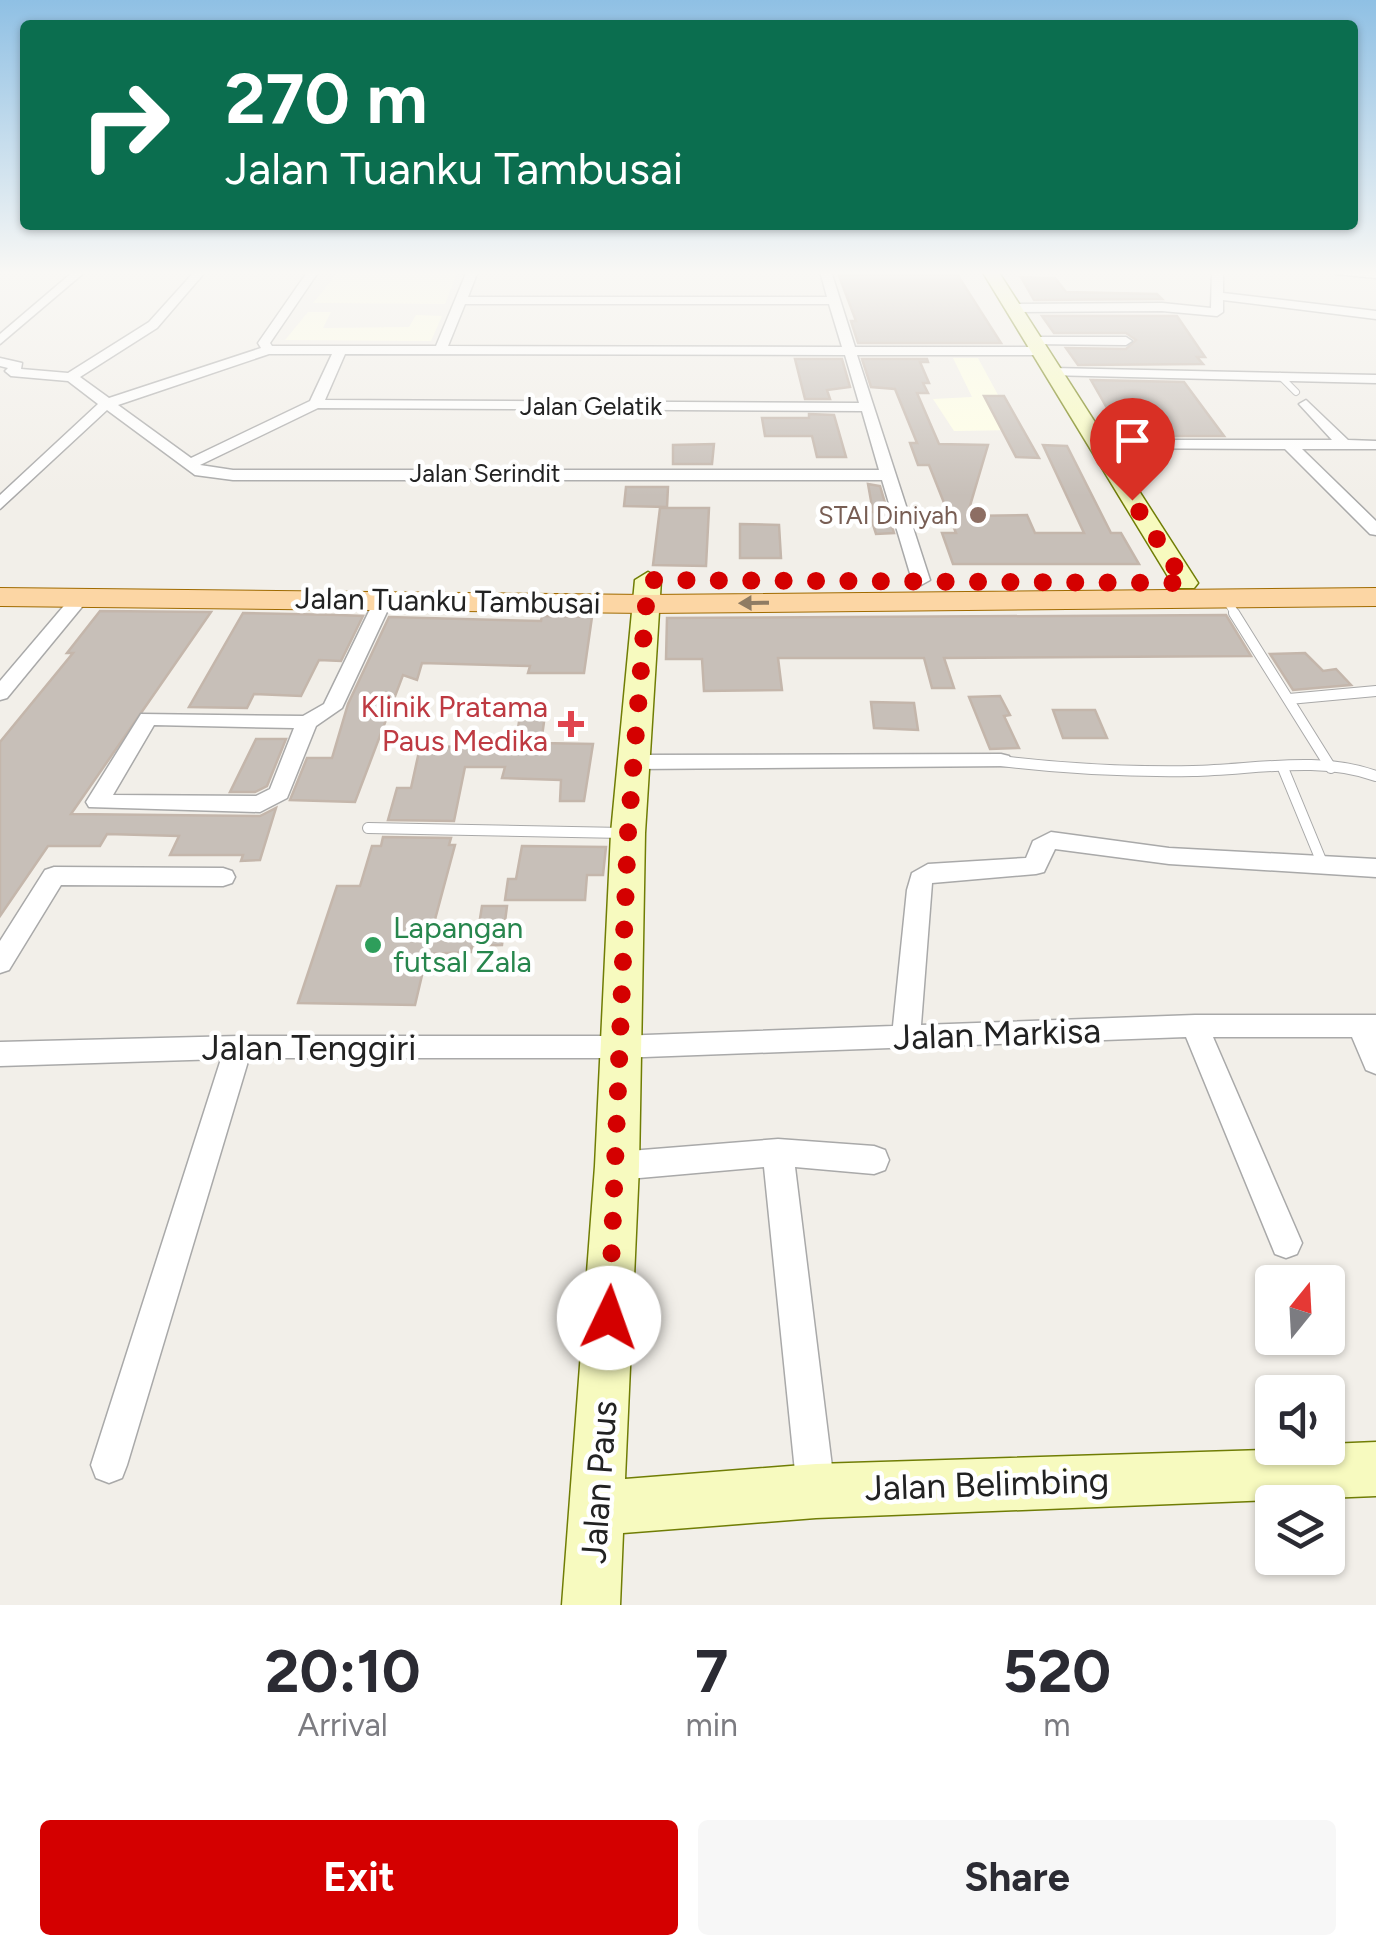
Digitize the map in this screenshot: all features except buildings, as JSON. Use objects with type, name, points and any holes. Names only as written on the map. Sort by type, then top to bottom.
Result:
[{"type":"main road","points":[[1036,346],[1185,583]]},
{"type":"main road","name":"Jalan Tuanku Tambusai","points":[[0,597],[384,600],[921,580],[1376,581]]},
{"type":"main road","name":"Jalan Tuanku Tambusai","points":[[0,583],[1376,597]]},
{"type":"main road","name":"Jalan Paus","points":[[591,1605],[617,1166],[628,833],[648,592]]},
{"type":"main road","name":"Jalan Belimbing","points":[[599,1508],[816,1491],[1376,1469]]},
{"type":"street","points":[[0,362],[17,366],[12,371],[16,373],[71,377],[119,346]]},
{"type":"street","points":[[266,346],[268,350]]},
{"type":"street","points":[[847,346],[921,580]]},
{"type":"street","points":[[0,504],[106,404],[268,350],[848,351],[1036,346]]},
{"type":"street","points":[[316,404],[340,350]]},
{"type":"street","points":[[1053,372],[1376,379]]},
{"type":"street","name":"Jalan Serindit","points":[[71,377],[200,472],[887,475]]},
{"type":"street","points":[[1301,398],[1344,446]]},
{"type":"street","name":"Jalan Gelatik","points":[[190,464],[316,404],[866,408]]},
{"type":"street","points":[[1097,444],[1376,446]]},
{"type":"street","points":[[1290,446],[1376,530]]},
{"type":"street","points":[[0,694],[80,598]]},
{"type":"street","points":[[307,722],[279,793],[260,804],[96,802],[148,719],[307,722],[332,708],[384,600]]},
{"type":"street","points":[[634,762],[1001,760]]},
{"type":"street","points":[[906,1038],[919,890],[928,873],[1036,866],[1041,847],[1051,840],[1152,854],[1376,868]]},
{"type":"street","points":[[0,963],[54,876],[224,876]]},
{"type":"street","points":[[1195,1026],[1286,1243]]},
{"type":"street","name":"Jalan Markisa","points":[[618,1047],[1195,1026],[1368,1027]]},
{"type":"street","points":[[1368,1027],[1376,1062]]},
{"type":"street","name":"Jalan Tenggiri","points":[[0,1054],[239,1048],[618,1047]]},
{"type":"street","points":[[109,1465],[239,1048]]},
{"type":"street","points":[[617,1166],[778,1152],[874,1160]]},
{"type":"street","points":[[778,1152],[816,1491]]},
{"type":"lane","points":[[1280,376],[1301,398]]},
{"type":"lane","points":[[1226,598],[1331,768]]},
{"type":"lane","points":[[1289,699],[1376,691]]},
{"type":"lane","points":[[1001,760],[1034,766],[1194,771],[1331,768],[1376,776]]},
{"type":"lane","points":[[1282,768],[1323,865]]},
{"type":"lane","points":[[368,828],[628,833]]},
{"type":"shaded area","points":[[953,358],[978,358],[1017,430],[954,431],[933,399],[972,397]]},
{"type":"place","name":"STAI Diniyah","points":[[978,515]]},
{"type":"place","name":"Klinik Pratama Paus Medika","points":[[571,724]]},
{"type":"place","name":"Lapangan futsal Zala","points":[[373,945]]},
{"type":"route","points":[[609,1318],[628,833],[648,580],[1185,583],[1132,500]]}]
